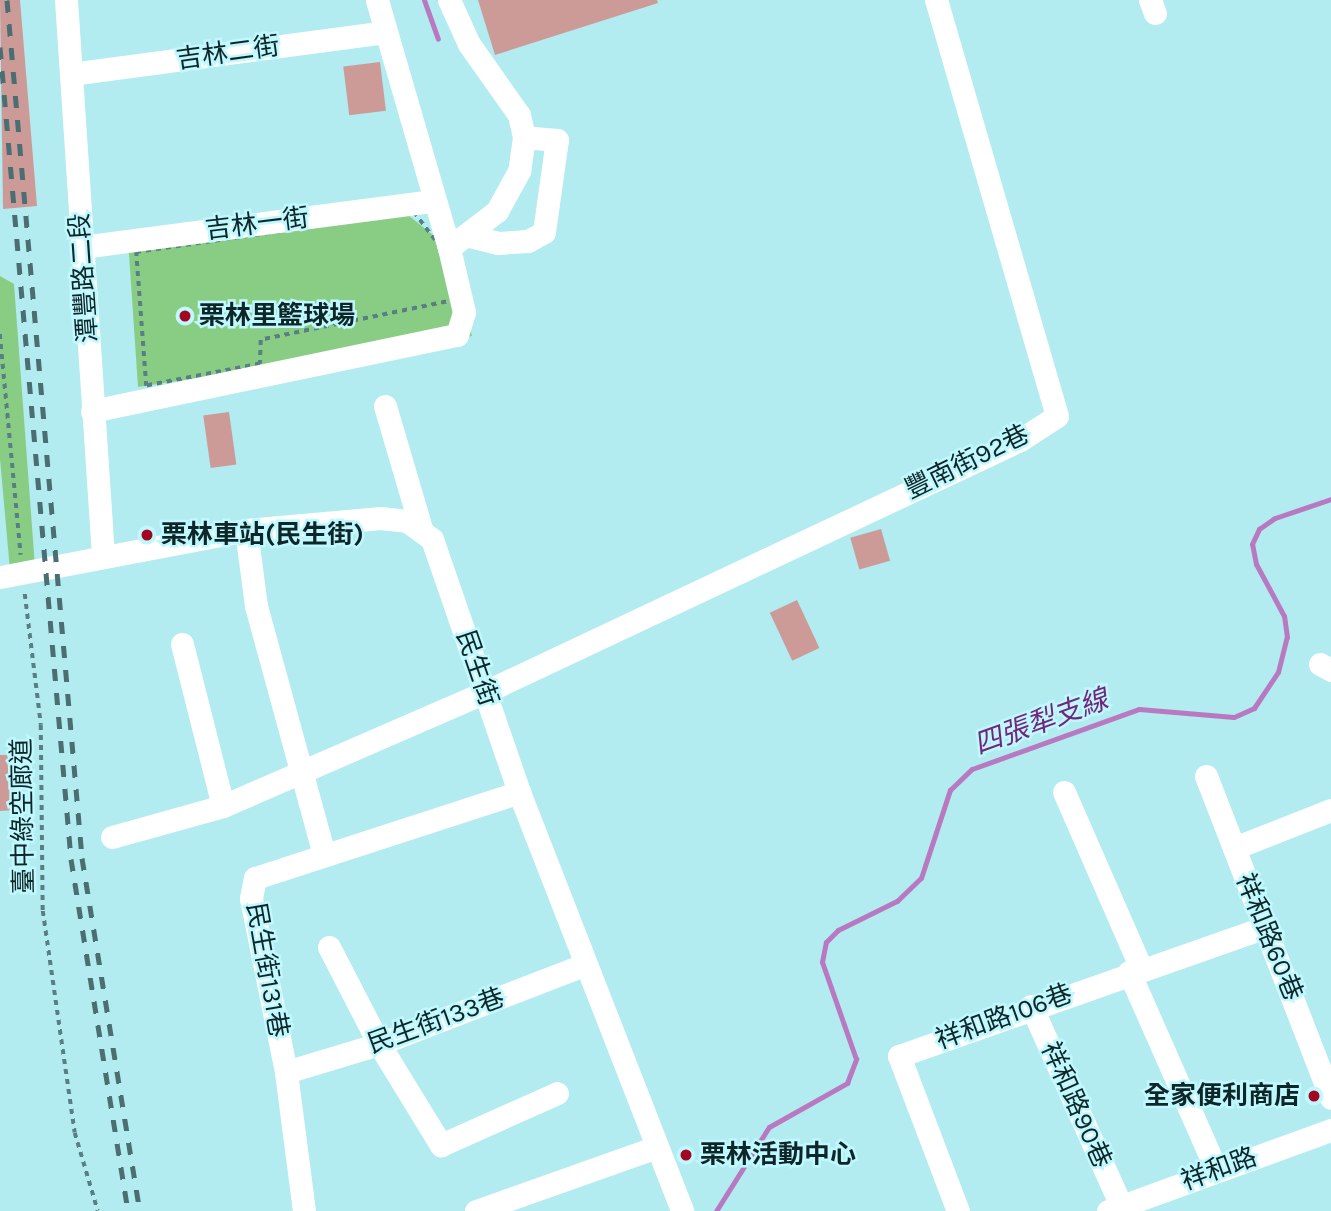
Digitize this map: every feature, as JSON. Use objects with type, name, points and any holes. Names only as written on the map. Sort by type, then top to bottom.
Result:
[{"type":"street","name":"潭豐路二段","points":[[66,0],[103,556]]},
{"type":"street","points":[[92,411],[457,335],[464,312],[458,242],[433,201],[377,0]]},
{"type":"street","points":[[449,0],[469,44],[519,115],[524,137],[519,171],[497,211],[458,242]]},
{"type":"street","name":"豐南街92巷","points":[[485,692],[1020,440],[1057,415],[936,0]]},
{"type":"street","name":"吉林二街","points":[[71,74],[385,32]]},
{"type":"street","points":[[458,242],[528,241],[544,232],[558,140],[524,137]]},
{"type":"street","name":"吉林一街","points":[[82,247],[433,201]]},
{"type":"street","name":"民生街","points":[[385,406],[422,532],[432,539],[519,792],[584,965],[682,1211]]},
{"type":"street","points":[[11,575],[246,530],[380,518],[407,521],[422,532]]},
{"type":"street","points":[[246,530],[256,606],[324,853]]},
{"type":"street","points":[[182,645],[223,806]]},
{"type":"street","points":[[112,837],[223,806],[300,768],[485,692]]},
{"type":"street","name":"祥和路60巷","points":[[1206,776],[1331,1098]]},
{"type":"street","name":"民生街131巷","points":[[304,1211],[286,1072],[251,898],[255,878],[324,853],[519,792]]},
{"type":"street","points":[[1064,792],[1216,1169]]},
{"type":"street","points":[[1234,848],[1331,810]]},
{"type":"street","name":"祥和路106巷","points":[[958,1211],[899,1056],[1031,1006],[1266,927]]},
{"type":"street","points":[[330,947],[379,1044],[440,1145],[557,1093]]},
{"type":"street","name":"民生街133巷","points":[[286,1072],[379,1044],[584,965]]},
{"type":"street","name":"祥和路90巷","points":[[1031,1006],[1114,1208]]},
{"type":"street","name":"祥和路","points":[[1114,1208],[1216,1169],[1331,1130]]},
{"type":"street","points":[[482,1210],[657,1147]]},
{"type":"path","points":[[414,212],[443,250],[456,300],[261,340],[260,364],[146,386],[136,252],[414,212]]},
{"type":"path","name":"臺中綠空廊道","points":[[0,334],[11,575],[41,725],[43,911],[75,1133],[98,1211]]},
{"type":"green space","points":[[408,215],[449,248],[472,336],[138,387],[128,239]]},
{"type":"green space","points":[[0,276],[14,284],[35,567],[10,570],[0,459]]},
{"type":"building","points":[[0,0],[20,0],[37,206],[3,209]]},
{"type":"building","points":[[478,0],[657,0],[658,3],[495,55]]},
{"type":"building","points":[[380,62],[386,111],[349,115],[343,67]]},
{"type":"building","points":[[229,412],[236,464],[211,468],[203,416]]},
{"type":"building","points":[[881,529],[890,561],[859,570],[850,538]]},
{"type":"building","points":[[797,600],[819,648],[792,661],[770,613]]},
{"type":"building","points":[[0,755],[11,755],[16,810],[0,811]]},
{"type":"waterway","points":[[424,0],[438,39]]},
{"type":"waterway","name":"四張犁支線","points":[[716,1211],[769,1127],[847,1083],[856,1059],[822,962],[826,942],[838,930],[897,901],[921,878],[950,790],[972,769],[1139,709],[1234,717],[1254,708],[1278,672],[1287,637],[1284,616],[1256,564],[1252,544],[1259,529],[1275,518],[1331,499]]},
{"type":"railway","points":[[7,0],[82,858],[140,1211]]},
{"type":"railway","points":[[0,47],[71,859],[128,1211]]},
{"type":"place","name":"栗林里籃球場","points":[[185,316]]},
{"type":"place","name":"栗林車站(民生街)","points":[[147,535]]},
{"type":"place","name":"全家便利商店","points":[[1314,1096]]},
{"type":"place","name":"栗林活動中心","points":[[686,1155]]}]
